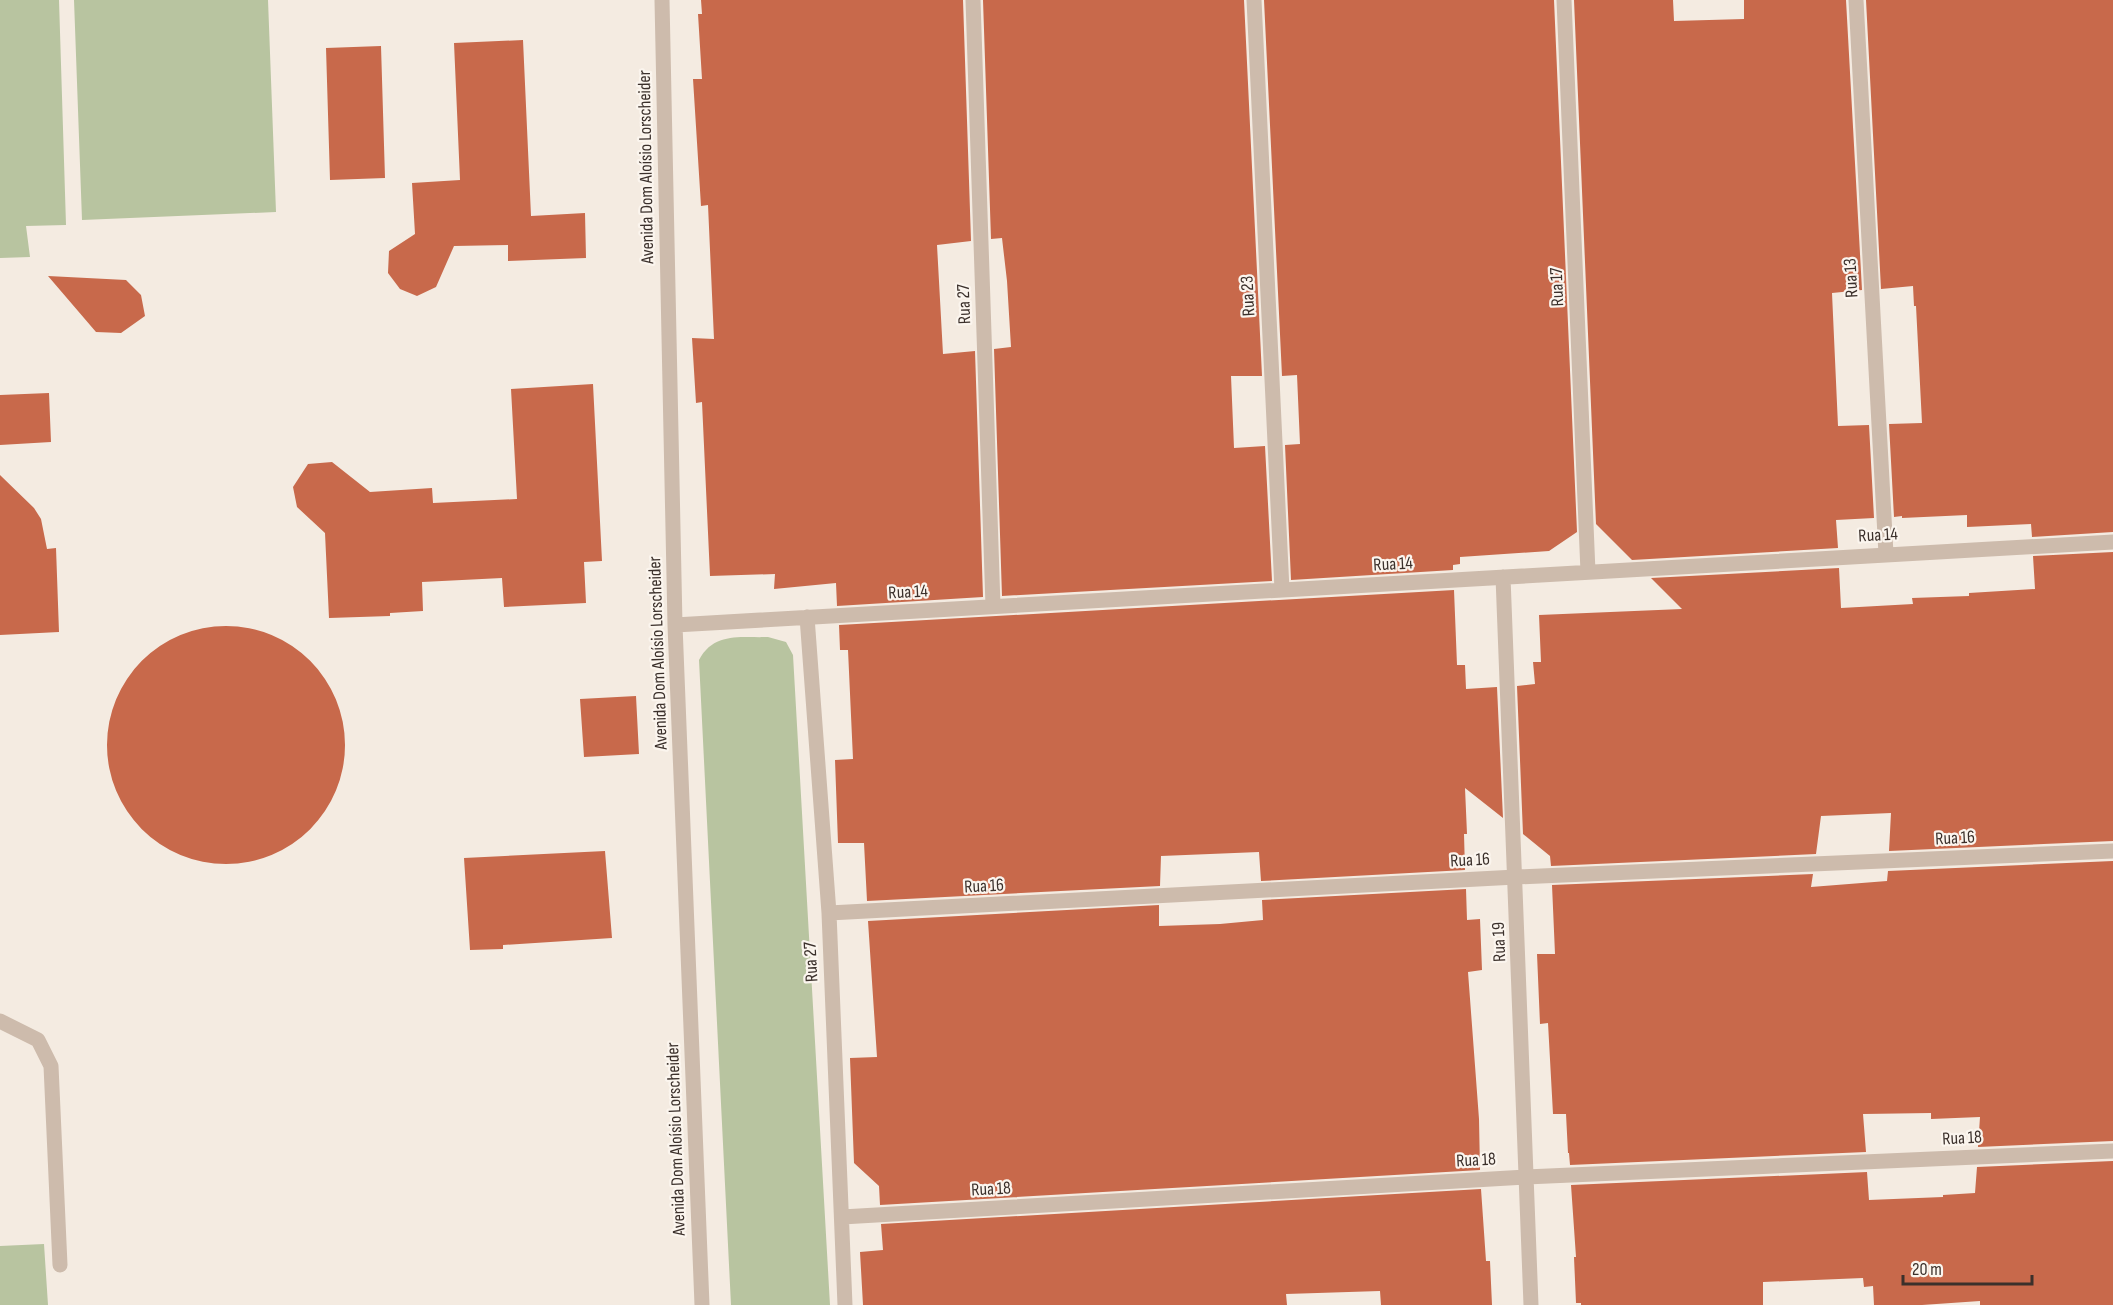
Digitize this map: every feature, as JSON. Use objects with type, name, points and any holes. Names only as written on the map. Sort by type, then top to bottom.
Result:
[{"type":"street","name":"Avenida Dom Aloísio Lorscheider","points":[[662,0],[675,625],[702,1305]]},
{"type":"street","name":"Rua 27","points":[[973,0],[993,606]]},
{"type":"street","name":"Rua 23","points":[[1254,0],[1282,590]]},
{"type":"street","name":"Rua 17","points":[[1564,0],[1588,572]]},
{"type":"street","name":"Rua 13","points":[[1856,0],[1886,555]]},
{"type":"street","name":"Rua 14","points":[[675,625],[2113,542]]},
{"type":"street","name":"Rua 19","points":[[1503,577],[1532,1305]]},
{"type":"street","name":"Rua 27","points":[[807,617],[829,913],[844,1305]]},
{"type":"street","name":"Rua 16","points":[[829,913],[1516,878],[2113,851]]},
{"type":"street","points":[[0,1022],[39,1040],[51,1066],[60,1265]]},
{"type":"street","name":"Rua 18","points":[[842,1217],[1526,1177],[2113,1151]]},
{"type":"green space","points":[[0,0],[59,0],[66,225],[26,226],[30,257],[0,258]]},
{"type":"green space","points":[[74,0],[268,0],[276,212],[82,220]]},
{"type":"green space","points":[[768,637],[786,642],[793,655],[830,1305],[731,1305],[699,660],[712,645],[729,638]]},
{"type":"green space","points":[[44,1244],[48,1305],[0,1305],[0,1246]]},
{"type":"building","points":[[701,0],[963,0],[971,241],[937,245],[943,354],[975,351],[983,597],[837,606],[836,583],[774,589],[775,574],[710,576],[702,402],[696,403],[692,338],[714,339],[708,205],[701,206],[693,79],[702,79],[698,14],[702,14]]},
{"type":"building","points":[[983,0],[1244,0],[1262,376],[1231,376],[1234,448],[1265,446],[1272,581],[1002,596],[994,349],[1011,347],[1002,238],[991,239]]},
{"type":"building","points":[[1264,0],[1554,0],[1577,532],[1549,551],[1460,557],[1460,564],[1453,565],[1453,570],[1291,580],[1285,445],[1300,444],[1297,375],[1282,376]]},
{"type":"building","points":[[1574,0],[1673,0],[1674,21],[1744,19],[1744,0],[1846,0],[1862,290],[1832,293],[1838,426],[1869,425],[1874,518],[1836,520],[1838,548],[1632,560],[1596,524]]},
{"type":"building","points":[[1866,0],[2113,0],[2113,532],[2032,537],[2031,524],[1967,527],[1967,515],[1894,517],[1889,424],[1922,423],[1916,306],[1914,306],[1913,286],[1881,289]]},
{"type":"building","points":[[523,40],[531,216],[585,213],[586,258],[508,261],[508,245],[454,246],[436,287],[417,296],[400,289],[388,273],[389,251],[415,234],[412,183],[460,180],[454,43]]},
{"type":"building","points":[[381,46],[385,178],[330,180],[326,48]]},
{"type":"building","points":[[48,276],[126,280],[141,295],[145,316],[121,333],[96,332]]},
{"type":"building","points":[[593,384],[602,561],[584,562],[586,603],[504,607],[502,578],[422,582],[423,611],[390,613],[390,616],[329,618],[325,533],[297,507],[293,487],[308,464],[332,462],[370,492],[432,488],[433,503],[517,499],[511,389]]},
{"type":"building","points":[[49,393],[51,442],[0,445],[0,395]]},
{"type":"building","points":[[0,475],[34,508],[41,519],[47,549],[56,548],[59,632],[0,635]]},
{"type":"building","points":[[2113,552],[2113,841],[1889,851],[1891,813],[1821,816],[1816,854],[1551,866],[1550,856],[1523,834],[1517,686],[1535,684],[1533,662],[1541,662],[1539,615],[1682,609],[1651,578],[1839,568],[1841,608],[1913,604],[1912,598],[1969,596],[1969,593],[2035,589],[2033,556]]},
{"type":"building","points":[[1454,590],[1457,665],[1465,665],[1466,689],[1497,687],[1503,818],[1465,788],[1467,834],[1464,834],[1465,870],[1261,881],[1259,852],[1161,856],[1160,886],[867,901],[864,843],[838,843],[835,760],[853,759],[848,650],[840,650],[839,625]]},
{"type":"building","points":[[226,626],[249,628],[271,635],[292,646],[310,661],[325,679],[336,700],[343,722],[345,745],[343,768],[336,790],[325,811],[310,829],[292,844],[271,855],[249,862],[226,864],[203,862],[181,855],[160,844],[142,829],[127,811],[116,790],[109,768],[107,745],[109,722],[116,700],[127,679],[142,661],[160,646],[181,635],[203,628]]},
{"type":"building","points":[[636,696],[639,754],[584,757],[580,699]]},
{"type":"building","points":[[605,851],[612,938],[503,945],[503,949],[470,950],[464,858]]},
{"type":"building","points":[[2113,861],[2113,1141],[1978,1147],[1980,1117],[1931,1119],[1931,1113],[1863,1114],[1866,1152],[1570,1165],[1566,1114],[1553,1114],[1548,1023],[1540,1024],[1537,954],[1555,954],[1552,885],[1813,874],[1811,887],[1887,881],[1888,871]]},
{"type":"building","points":[[1466,889],[1467,920],[1480,919],[1482,970],[1468,972],[1479,1119],[1480,1170],[880,1205],[879,1186],[854,1163],[850,1058],[877,1057],[868,921],[1159,905],[1159,926],[1220,924],[1263,920],[1262,900]]},
{"type":"building","points":[[2113,1161],[2113,1305],[1980,1305],[1980,1301],[1922,1305],[1874,1305],[1873,1286],[1864,1287],[1863,1278],[1763,1282],[1763,1305],[1581,1305],[1581,1303],[1576,1303],[1574,1257],[1576,1257],[1571,1185],[1867,1172],[1869,1200],[1943,1197],[1943,1195],[1975,1193],[1977,1167]]},
{"type":"building","points":[[1481,1189],[1486,1261],[1490,1261],[1492,1305],[1381,1305],[1380,1291],[1286,1294],[1287,1305],[863,1305],[860,1252],[883,1250],[881,1224]]}]
